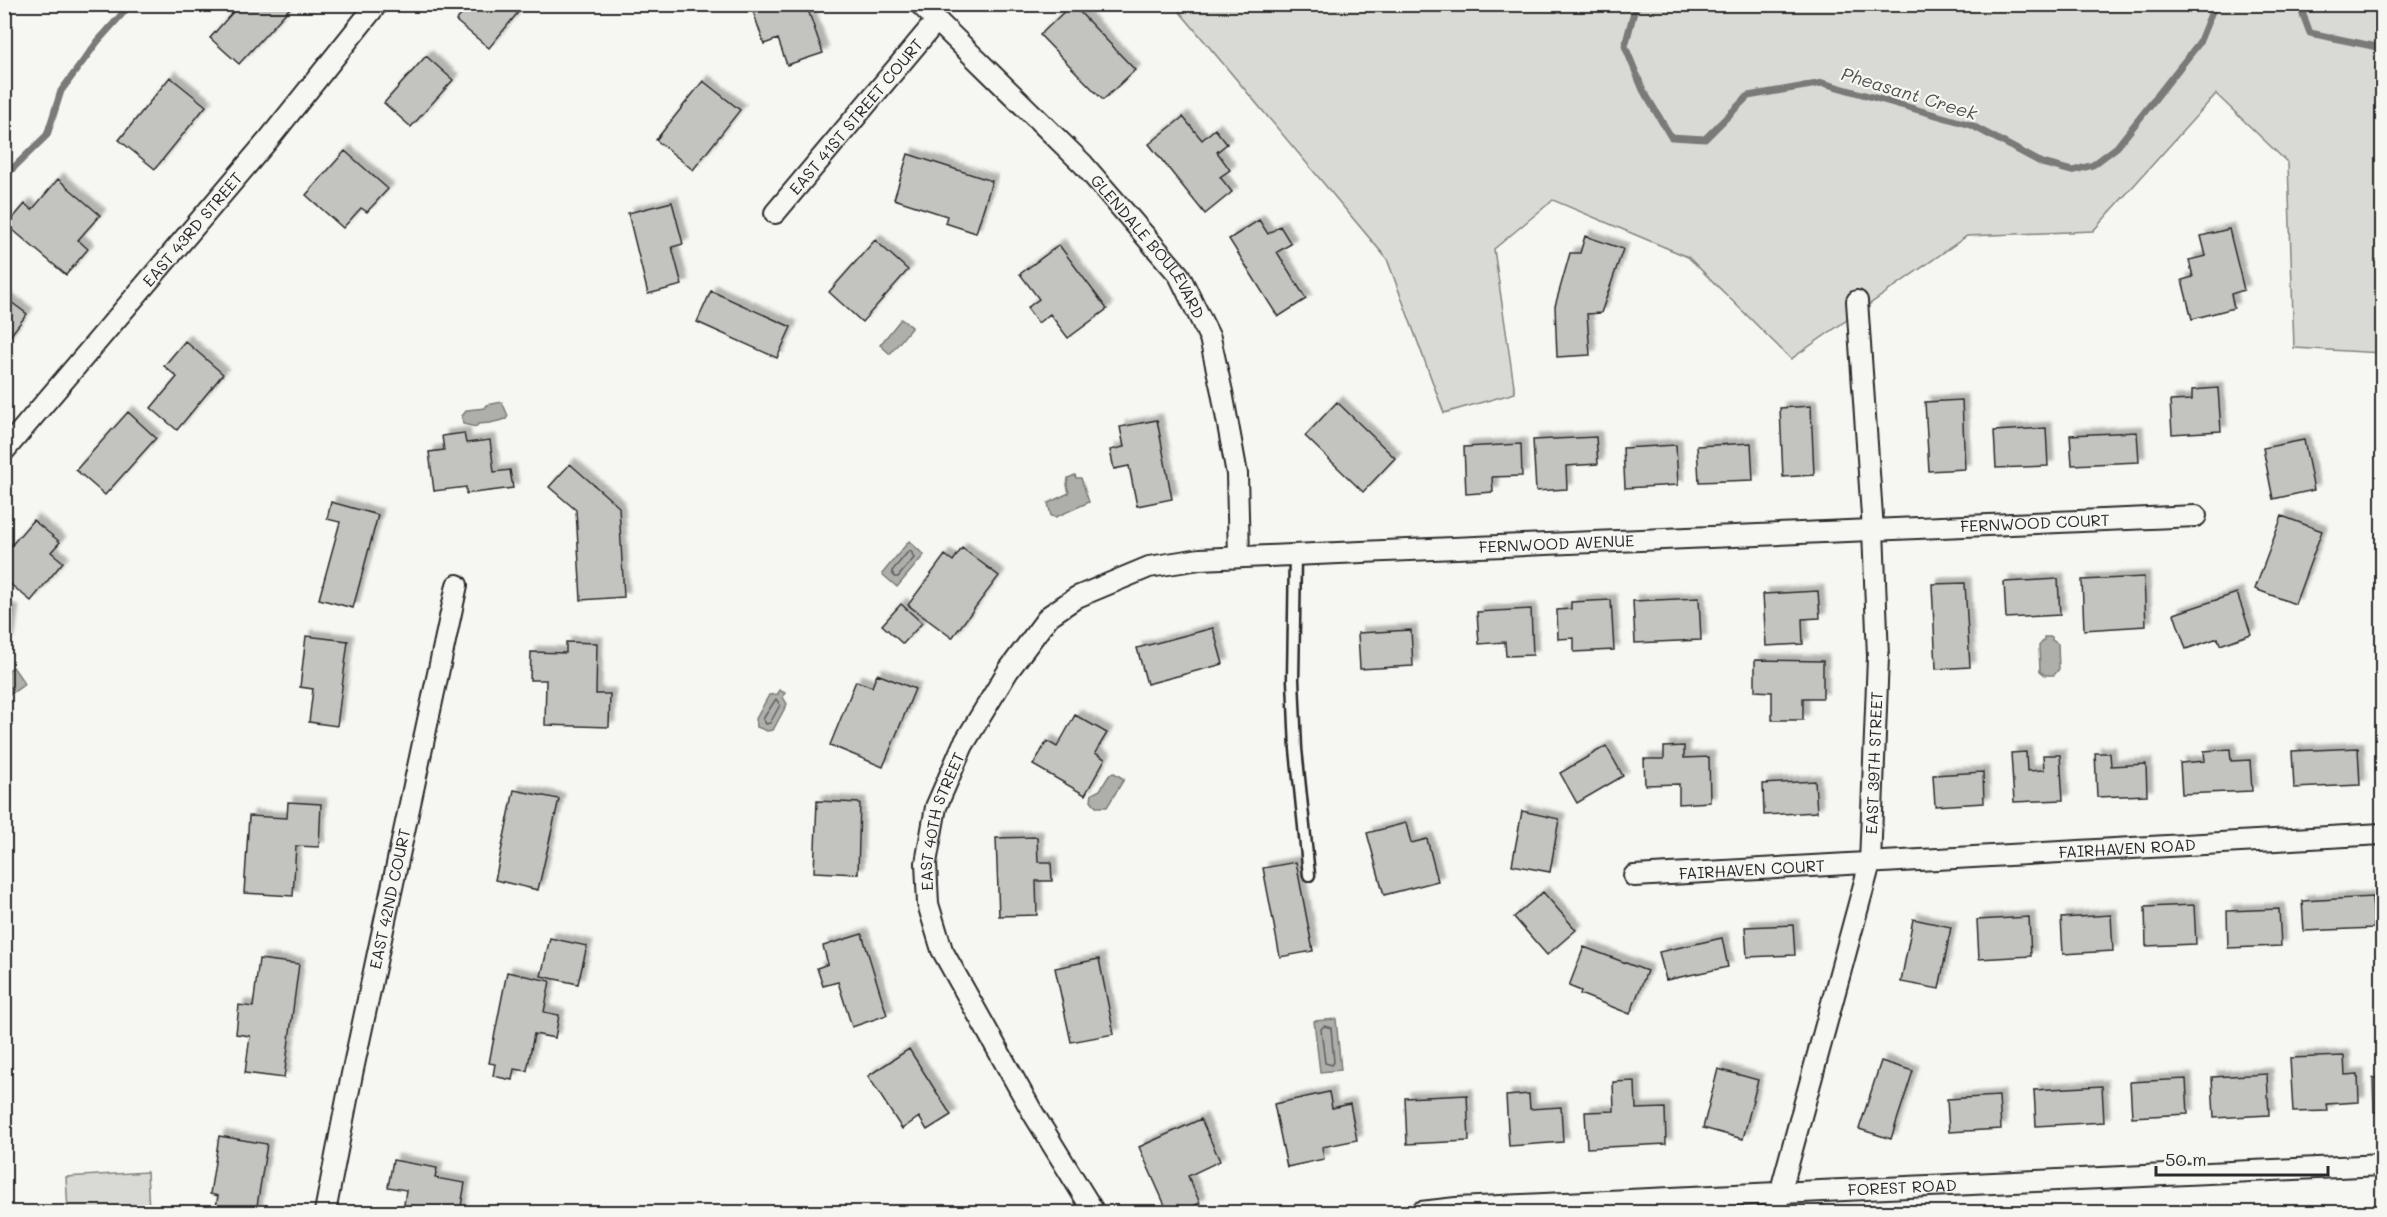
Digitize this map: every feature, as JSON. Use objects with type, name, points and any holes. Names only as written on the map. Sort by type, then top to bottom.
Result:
[{"type":"street","name":"EAST 43RD STREET","points":[[4,451],[261,148],[377,4]]},
{"type":"street","name":"GLENDALE BOULEVARD","points":[[920,4],[1083,164],[1179,275],[1210,338],[1222,392],[1238,474],[1239,557]]},
{"type":"street","name":"EAST 41ST STREET COURT","points":[[775,213],[936,20]]},
{"type":"street","name":"EAST 39TH STREET","points":[[1775,1212],[1870,863],[1878,657],[1873,530],[1857,301]]},
{"type":"street","name":"FERNWOOD COURT","points":[[1873,530],[2196,516]]},
{"type":"street","name":"FERNWOOD AVENUE","points":[[1239,557],[1873,530]]},
{"type":"street","name":"EAST 40TH STREET","points":[[1094,1212],[1033,1113],[942,950],[928,904],[926,863],[936,807],[963,745],[1008,671],[1048,616],[1077,597],[1149,567],[1200,559],[1239,557]]},
{"type":"street","name":"EAST 42ND COURT","points":[[325,1212],[352,1074],[457,585]]},
{"type":"street","name":"FAIRHAVEN ROAD","points":[[1870,863],[2382,834]]},
{"type":"street","name":"FAIRHAVEN COURT","points":[[1634,876],[1870,863]]},
{"type":"street","name":"FOREST ROAD","points":[[1421,1212],[1456,1208],[1780,1192],[2382,1165]]},
{"type":"lane","points":[[1295,555],[1293,680],[1296,749],[1309,875]]},
{"type":"shaded area","points":[[1174,5],[2382,5],[2382,353],[2294,348],[2288,163],[2216,94],[2093,231],[1967,236],[1791,359],[1688,257],[1553,200],[1494,249],[1515,393],[1444,413],[1387,259]]},
{"type":"shaded area","points":[[147,1172],[149,1210],[68,1212],[66,1177]]},
{"type":"water","points":[[901,319],[912,327],[890,354],[880,345]]},
{"type":"water","points":[[502,402],[508,416],[506,419],[478,424],[476,427],[463,424],[462,416],[467,410],[485,408],[487,405]]},
{"type":"water","points":[[1075,475],[1076,478],[1081,478],[1089,502],[1056,517],[1051,516],[1048,503],[1069,493],[1068,478]]},
{"type":"water","points":[[909,541],[924,555],[897,587],[882,574]]},
{"type":"water","points":[[2044,637],[2052,637],[2052,640],[2058,644],[2059,669],[2054,675],[2045,675],[2040,671],[2039,646]]},
{"type":"water","points":[[13,667],[25,684],[5,698],[5,670]]},
{"type":"water","points":[[779,690],[785,693],[783,697],[787,704],[773,730],[767,731],[757,727],[756,719],[769,695],[778,694]]},
{"type":"water","points":[[1114,773],[1124,779],[1123,781],[1107,807],[1096,807],[1091,800],[1092,794],[1100,790],[1110,774]]},
{"type":"water","points":[[1336,1019],[1341,1070],[1320,1072],[1314,1021]]},
{"type":"building","points":[[240,4],[286,4],[290,8],[239,64],[210,38]]},
{"type":"building","points":[[470,4],[525,4],[489,48],[456,21]]},
{"type":"building","points":[[806,4],[823,53],[787,65],[778,39],[764,44],[751,5]]},
{"type":"building","points":[[1072,4],[1135,70],[1103,100],[1040,35]]},
{"type":"building","points":[[426,56],[453,80],[411,127],[384,103]]},
{"type":"building","points":[[170,77],[206,106],[155,169],[119,140]]},
{"type":"building","points":[[703,81],[740,110],[693,170],[656,140]]},
{"type":"building","points":[[1183,117],[1202,140],[1215,129],[1227,144],[1217,152],[1230,170],[1220,177],[1232,192],[1205,214],[1149,144]]},
{"type":"building","points":[[345,151],[388,189],[367,212],[361,208],[343,228],[306,195]]},
{"type":"building","points":[[908,154],[992,181],[976,233],[945,223],[947,216],[894,199]]},
{"type":"building","points":[[58,179],[100,215],[78,240],[88,249],[66,275],[7,225],[25,204],[32,210]]},
{"type":"building","points":[[672,202],[683,244],[672,247],[682,285],[648,294],[628,213]]},
{"type":"building","points":[[1259,220],[1268,234],[1280,226],[1291,244],[1277,252],[1306,299],[1278,317],[1229,239]]},
{"type":"building","points":[[2229,229],[2244,290],[2231,294],[2234,308],[2192,319],[2182,280],[2193,277],[2189,260],[2206,256],[2201,236]]},
{"type":"building","points":[[1585,236],[1623,249],[1601,313],[1587,314],[1590,355],[1557,357],[1555,306],[1570,253],[1580,253]]},
{"type":"building","points":[[875,240],[908,270],[862,322],[829,292]]},
{"type":"building","points":[[1059,245],[1107,309],[1068,338],[1050,314],[1038,323],[1027,308],[1039,299],[1020,274]]},
{"type":"building","points":[[711,291],[791,327],[777,358],[697,322]]},
{"type":"building","points":[[7,299],[27,314],[4,344],[4,303]]},
{"type":"building","points":[[185,341],[223,374],[177,430],[151,408],[177,377],[164,366]]},
{"type":"building","points":[[2218,388],[2221,431],[2172,434],[2170,401],[2192,400],[2192,390]]},
{"type":"building","points":[[1962,400],[1965,469],[1929,471],[1925,402]]},
{"type":"building","points":[[1337,402],[1395,458],[1363,492],[1305,436]]},
{"type":"building","points":[[1811,406],[1814,475],[1783,477],[1780,408]]},
{"type":"building","points":[[128,412],[156,438],[105,495],[76,470]]},
{"type":"building","points":[[1157,420],[1172,499],[1137,506],[1129,466],[1114,469],[1110,450],[1124,447],[1120,427]]},
{"type":"building","points":[[2046,428],[2048,466],[1996,468],[1994,431]]},
{"type":"building","points":[[2137,432],[2139,462],[2072,465],[2070,435]]},
{"type":"building","points":[[464,433],[466,443],[490,440],[494,472],[510,470],[513,488],[466,494],[466,487],[434,491],[429,452],[444,450],[442,436]]},
{"type":"building","points":[[1596,437],[1598,464],[1566,466],[1567,489],[1536,491],[1533,440]]},
{"type":"building","points":[[2304,440],[2314,490],[2273,499],[2263,448]]},
{"type":"building","points":[[1751,443],[1753,480],[1699,482],[1697,446]]},
{"type":"building","points":[[1521,444],[1522,476],[1492,477],[1493,492],[1466,494],[1464,447]]},
{"type":"building","points":[[1676,445],[1678,485],[1625,488],[1623,448]]},
{"type":"building","points":[[570,464],[619,507],[624,597],[581,600],[576,510],[549,487]]},
{"type":"building","points":[[331,502],[378,515],[353,608],[319,599],[340,522],[327,519]]},
{"type":"building","points":[[2282,516],[2322,531],[2295,604],[2255,589]]},
{"type":"building","points":[[33,520],[60,542],[51,552],[63,562],[31,601],[4,579],[4,554]]},
{"type":"building","points":[[962,548],[999,576],[952,638],[908,605],[945,555],[953,561]]},
{"type":"building","points":[[2144,577],[2146,626],[2084,630],[2082,580]]},
{"type":"building","points":[[2058,579],[2060,615],[2006,618],[2004,582]]},
{"type":"building","points":[[1965,583],[1970,667],[1936,669],[1932,584]]},
{"type":"building","points":[[1818,591],[1820,618],[1802,619],[1803,644],[1766,646],[1763,594]]},
{"type":"building","points":[[2237,593],[2251,634],[2220,645],[2218,638],[2186,649],[2174,614]]},
{"type":"building","points":[[1699,598],[1701,640],[1635,643],[1633,601]]},
{"type":"building","points":[[1611,600],[1614,650],[1574,652],[1574,638],[1558,639],[1557,610],[1571,609],[1571,602]]},
{"type":"building","points":[[901,604],[922,623],[903,644],[882,625]]},
{"type":"building","points":[[4,609],[13,611],[9,641],[4,641]]},
{"type":"building","points":[[1531,609],[1533,655],[1506,656],[1505,642],[1479,644],[1477,612]]},
{"type":"building","points":[[1213,628],[1223,664],[1147,684],[1137,648]]},
{"type":"building","points":[[1411,630],[1413,666],[1360,669],[1358,633]]},
{"type":"building","points":[[306,636],[348,641],[337,726],[309,722],[313,689],[300,687]]},
{"type":"building","points":[[566,642],[597,643],[596,694],[610,694],[609,727],[545,725],[546,680],[530,680],[531,652],[566,653]]},
{"type":"building","points":[[1755,660],[1823,661],[1823,698],[1803,698],[1803,720],[1772,720],[1772,692],[1755,691]]},
{"type":"building","points":[[877,674],[915,689],[883,767],[830,745],[856,681],[872,687]]},
{"type":"building","points":[[1075,715],[1107,733],[1095,753],[1105,759],[1085,795],[1033,765],[1047,741],[1057,747]]},
{"type":"building","points":[[1606,746],[1623,776],[1577,803],[1560,773]]},
{"type":"building","points":[[1684,746],[1684,758],[1709,757],[1710,802],[1679,804],[1679,784],[1645,785],[1644,759],[1664,759],[1664,747]]},
{"type":"building","points":[[2358,748],[2360,785],[2294,788],[2292,751]]},
{"type":"building","points":[[2230,749],[2231,761],[2250,760],[2252,791],[2182,794],[2180,763],[2205,761],[2204,751]]},
{"type":"building","points":[[2026,752],[2027,771],[2044,770],[2043,755],[2060,755],[2063,800],[2014,802],[2011,753]]},
{"type":"building","points":[[2095,753],[2110,753],[2111,766],[2146,764],[2147,795],[2097,797]]},
{"type":"building","points":[[1983,772],[1984,803],[1935,806],[1933,775]]},
{"type":"building","points":[[1815,781],[1817,812],[1764,815],[1763,784]]},
{"type":"building","points":[[514,790],[559,799],[538,890],[495,880]]},
{"type":"building","points":[[817,801],[860,803],[858,874],[814,872]]},
{"type":"building","points":[[288,802],[321,804],[319,847],[296,846],[293,896],[244,893],[249,816],[287,818]]},
{"type":"building","points":[[1522,811],[1559,819],[1550,872],[1512,865]]},
{"type":"building","points":[[1406,823],[1411,843],[1427,839],[1438,881],[1384,895],[1367,833]]},
{"type":"building","points":[[1037,837],[1038,862],[1051,862],[1052,881],[1036,881],[1037,915],[999,916],[996,838]]},
{"type":"building","points":[[1296,862],[1313,951],[1280,957],[1263,868]]},
{"type":"building","points":[[1543,892],[1576,930],[1547,955],[1514,917]]},
{"type":"building","points":[[2372,897],[2374,928],[2304,931],[2302,901]]},
{"type":"building","points":[[2194,905],[2196,944],[2146,946],[2145,907]]},
{"type":"building","points":[[2279,909],[2281,946],[2228,948],[2227,911]]},
{"type":"building","points":[[2111,915],[2113,951],[2063,954],[2061,918]]},
{"type":"building","points":[[2029,917],[2031,956],[1979,959],[1977,920]]},
{"type":"building","points":[[1913,919],[1951,927],[1939,989],[1901,982]]},
{"type":"building","points":[[1793,925],[1795,955],[1747,957],[1745,927]]},
{"type":"building","points":[[862,934],[887,1015],[852,1027],[838,982],[823,986],[817,968],[828,964],[823,946]]},
{"type":"building","points":[[550,938],[587,946],[578,984],[541,976]]},
{"type":"building","points":[[1722,938],[1728,967],[1666,980],[1659,952]]},
{"type":"building","points":[[1584,947],[1647,971],[1630,1014],[1580,994],[1581,991],[1569,986]]},
{"type":"building","points":[[259,959],[299,964],[284,1078],[245,1073],[250,1036],[236,1034],[239,1005],[253,1007]]},
{"type":"building","points":[[1099,959],[1114,1034],[1071,1042],[1055,968]]},
{"type":"building","points":[[507,972],[550,981],[544,1012],[559,1015],[555,1038],[534,1034],[527,1071],[514,1069],[512,1080],[493,1076],[495,1064],[489,1063]]},
{"type":"building","points":[[909,1049],[951,1115],[927,1130],[919,1117],[902,1129],[868,1076]]},
{"type":"building","points":[[2344,1056],[2345,1075],[2358,1074],[2359,1102],[2327,1104],[2328,1111],[2293,1112],[2290,1058]]},
{"type":"building","points":[[1881,1061],[1913,1071],[1891,1139],[1859,1129]]},
{"type":"building","points":[[1718,1069],[1758,1080],[1743,1139],[1703,1128]]},
{"type":"building","points":[[2267,1074],[2269,1115],[2214,1118],[2212,1077]]},
{"type":"building","points":[[2382,1077],[2382,1111],[2374,1112],[2373,1078]]},
{"type":"building","points":[[2186,1079],[2188,1114],[2132,1117],[2130,1082]]},
{"type":"building","points":[[1635,1081],[1636,1109],[1665,1108],[1666,1144],[1587,1148],[1585,1112],[1614,1111],[1613,1082]]},
{"type":"building","points":[[2102,1086],[2104,1122],[2036,1126],[2034,1090]]},
{"type":"building","points":[[1329,1092],[1332,1108],[1350,1104],[1357,1140],[1322,1147],[1324,1159],[1287,1167],[1274,1104]]},
{"type":"building","points":[[1529,1094],[1530,1109],[1561,1107],[1563,1142],[1509,1146],[1506,1096]]},
{"type":"building","points":[[1467,1095],[1469,1141],[1407,1144],[1405,1098]]},
{"type":"building","points":[[1999,1096],[2001,1129],[1949,1132],[1947,1099]]},
{"type":"building","points":[[1201,1119],[1220,1161],[1188,1176],[1200,1203],[1179,1212],[1168,1212],[1139,1147]]},
{"type":"building","points":[[219,1136],[267,1144],[256,1212],[215,1212],[218,1196],[210,1194]]},
{"type":"building","points":[[393,1160],[437,1168],[435,1178],[465,1183],[460,1212],[403,1212],[406,1190],[388,1187]]},
{"type":"waterway","points":[[4,177],[47,135],[61,91],[98,41],[131,4]]},
{"type":"waterway","name":"Pheasant Creek","points":[[1641,4],[1635,8],[1625,46],[1643,90],[1671,137],[1705,139],[1748,96],[1823,83],[1971,125],[2042,163],[2072,171],[2093,165],[2117,147],[2199,43],[2215,4]]},
{"type":"waterway","name":"Pheasant Creek","points":[[2299,4],[2310,33],[2382,48]]}]
